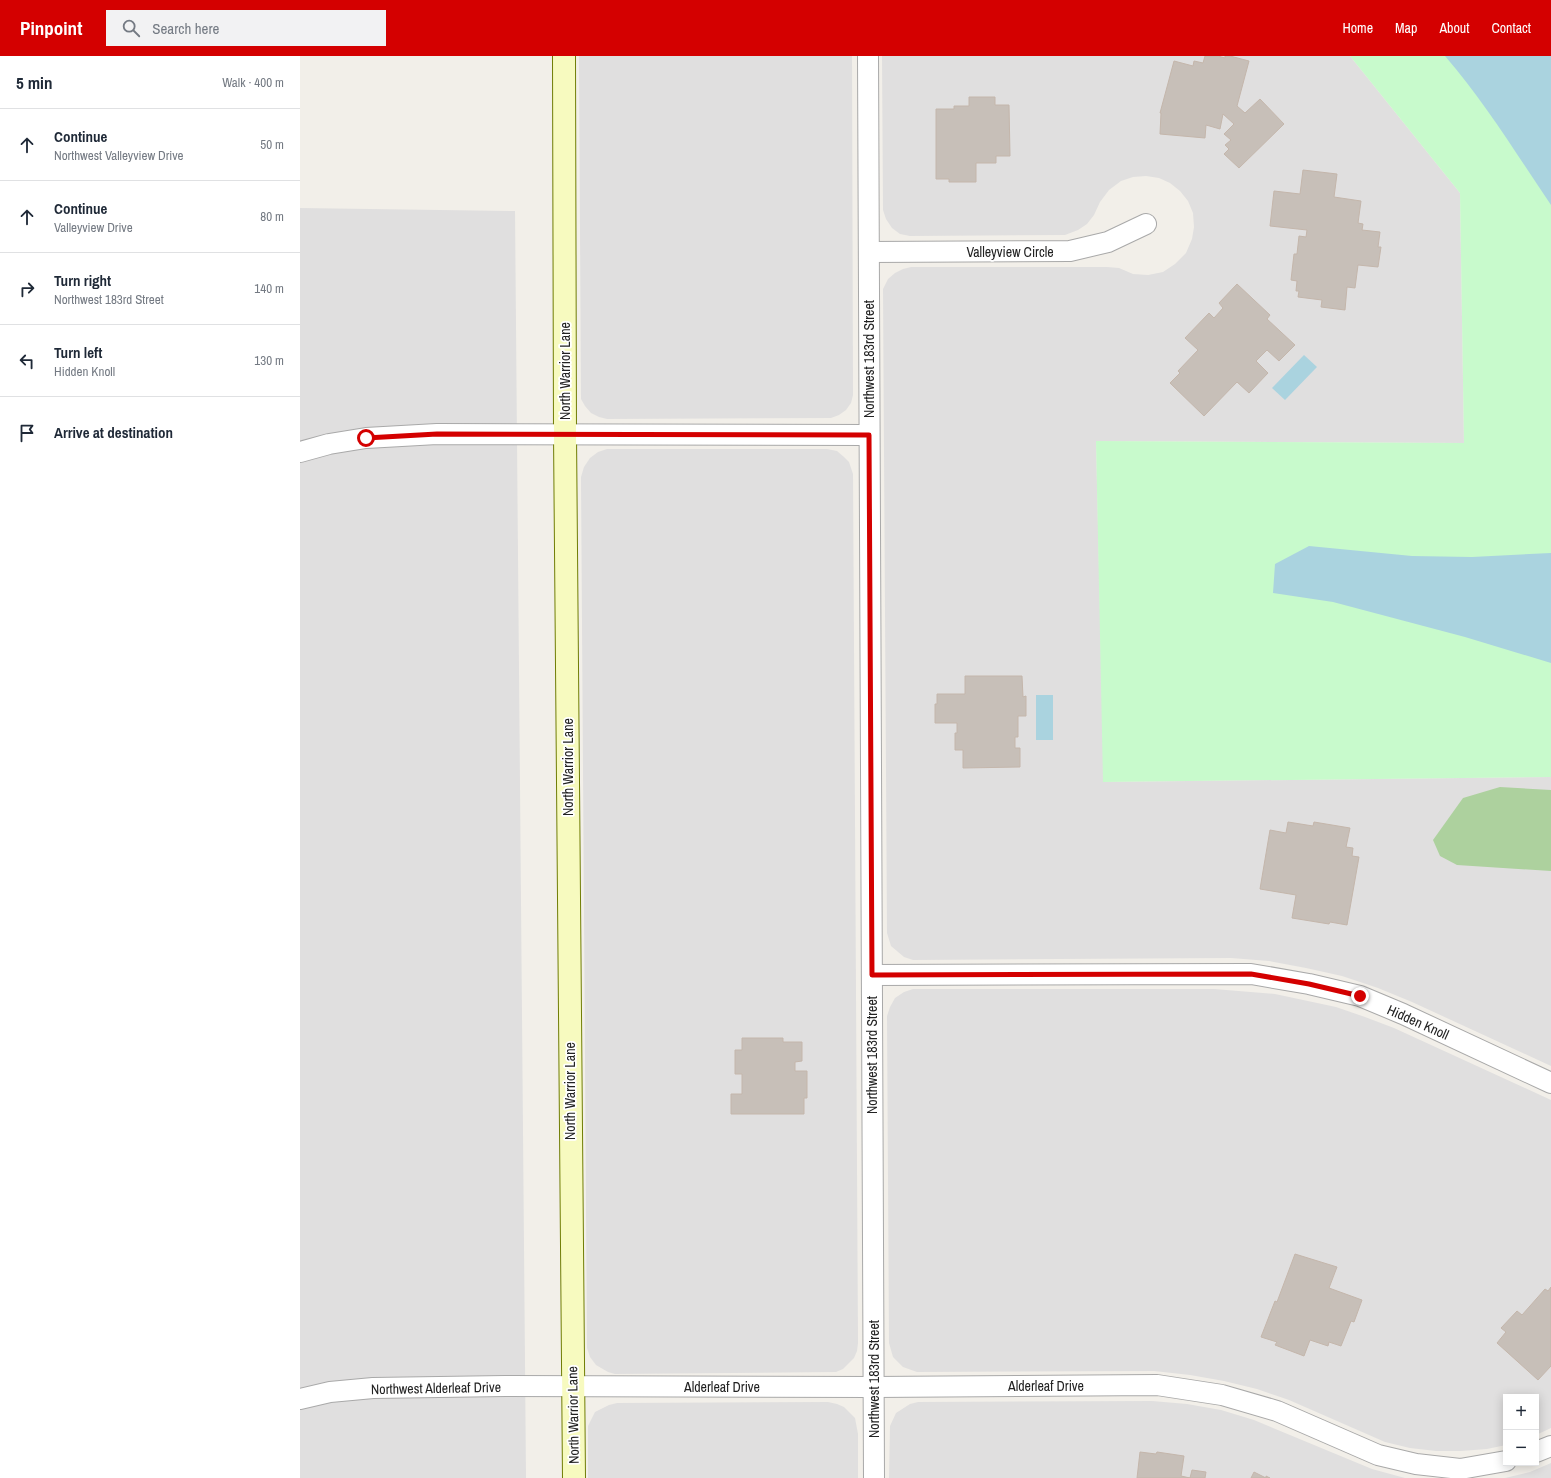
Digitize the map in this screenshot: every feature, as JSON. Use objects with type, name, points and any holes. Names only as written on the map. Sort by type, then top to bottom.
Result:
[{"type":"street","name":"North Warrior Lane","points":[[564,56],[574,1478]]},
{"type":"street","name":"Northwest 183rd Street","points":[[868,56],[874,1478]]},
{"type":"street","name":"Valleyview Circle","points":[[868,252],[1070,252],[1108,242],[1146,224]]},
{"type":"street","points":[[300,452],[329,444],[366,438],[437,434],[869,435]]},
{"type":"street","name":"Hidden Knoll","points":[[872,975],[1251,974],[1309,984],[1360,996],[1403,1014],[1551,1083]]},
{"type":"street","name":"Alderleaf Drive","points":[[573,1387],[1157,1385],[1222,1395],[1264,1407],[1378,1455],[1416,1464],[1460,1468],[1503,1461]]},
{"type":"street","name":"Northwest Alderleaf Drive","points":[[300,1399],[330,1392],[373,1388],[505,1386],[573,1387]]},
{"type":"street","points":[[1539,1451],[1551,1446]]},
{"type":"shaded area","points":[[579,56],[852,56],[853,395],[851,403],[846,410],[831,418],[607,419],[591,413],[585,406],[581,399]]},
{"type":"shaded area","points":[[882,56],[1350,56],[1460,193],[1464,443],[1096,441],[1104,782],[1551,777],[1551,1066],[1412,1002],[1378,988],[1342,976],[1269,961],[1231,958],[913,960],[904,957],[891,946],[887,933],[883,289],[888,279],[895,273],[911,267],[1107,267],[1119,268],[1133,274],[1148,275],[1163,272],[1175,264],[1186,253],[1192,239],[1194,227],[1193,213],[1188,201],[1180,191],[1170,183],[1159,178],[1146,176],[1133,177],[1121,181],[1109,190],[1087,224],[1078,230],[1065,235],[910,236],[900,234],[892,228],[886,219],[883,210]]},
{"type":"shaded area","points":[[300,208],[515,211],[526,1478],[300,1478]]},
{"type":"shaded area","points":[[607,449],[827,449],[837,451],[844,457],[849,462],[853,474],[858,1343],[854,1358],[843,1369],[836,1372],[615,1374],[596,1365],[590,1357],[587,1348],[581,477],[584,467],[590,458],[598,452]]},
{"type":"shaded area","points":[[913,989],[1214,989],[1275,994],[1336,1007],[1394,1028],[1551,1100],[1551,1428],[1539,1434],[1539,1394],[1503,1394],[1503,1446],[1487,1449],[1436,1451],[1410,1448],[1385,1442],[1289,1400],[1257,1389],[1190,1375],[1154,1371],[917,1372],[903,1367],[893,1357],[889,1343],[887,1016],[895,998],[904,992]]},
{"type":"shaded area","points":[[1152,1401],[1187,1404],[1221,1410],[1254,1420],[1372,1469],[1405,1478],[889,1478],[890,1426],[896,1413],[910,1404],[918,1402]]},
{"type":"shaded area","points":[[828,1402],[844,1407],[855,1418],[858,1434],[858,1478],[588,1478],[588,1426],[595,1412],[609,1405],[617,1403]]},
{"type":"shaded area","points":[[1551,1463],[1551,1478],[1505,1478],[1530,1472]]},
{"type":"green space","points":[[1350,56],[1551,56],[1551,777],[1103,782],[1096,441],[1464,443],[1460,193]]},
{"type":"green space","points":[[1500,787],[1551,790],[1551,871],[1457,865],[1440,856],[1433,840],[1463,798]]},
{"type":"water","points":[[1445,56],[1551,56],[1551,205],[1487,110]]},
{"type":"water","points":[[1304,355],[1317,367],[1285,400],[1272,388]]},
{"type":"water","points":[[1309,546],[1412,556],[1472,557],[1551,553],[1551,663],[1465,637],[1333,602],[1273,593],[1275,564]]},
{"type":"water","points":[[1036,695],[1053,695],[1053,740],[1036,740]]},
{"type":"building","points":[[1205,56],[1218,56],[1225,58],[1225,56],[1230,56],[1249,61],[1237,106],[1245,113],[1260,99],[1284,124],[1239,168],[1224,154],[1229,149],[1225,145],[1231,140],[1224,134],[1234,124],[1223,114],[1220,129],[1206,125],[1205,138],[1160,134],[1160,113],[1174,61],[1193,66],[1194,61],[1203,63]]},
{"type":"building","points":[[969,97],[995,97],[995,105],[1009,105],[1010,156],[996,156],[996,163],[976,163],[976,182],[949,182],[949,179],[936,179],[936,109],[954,109],[954,106],[969,106]]},
{"type":"building","points":[[1303,170],[1337,174],[1334,197],[1361,201],[1358,223],[1363,224],[1362,230],[1380,232],[1378,247],[1381,247],[1378,267],[1358,265],[1355,288],[1347,287],[1345,310],[1321,307],[1322,300],[1298,297],[1299,291],[1296,291],[1297,281],[1291,280],[1294,254],[1297,254],[1299,236],[1306,237],[1307,230],[1270,226],[1274,191],[1300,194]]},
{"type":"building","points":[[1237,284],[1270,315],[1267,319],[1295,345],[1279,361],[1267,350],[1256,361],[1268,373],[1249,393],[1237,382],[1204,416],[1170,383],[1180,373],[1178,371],[1198,350],[1185,338],[1209,313],[1214,318],[1223,308],[1219,303]]},
{"type":"building","points":[[965,676],[1022,676],[1023,697],[1026,696],[1026,716],[1018,716],[1018,737],[1015,737],[1015,748],[1020,748],[1020,767],[963,768],[963,750],[955,750],[955,733],[957,733],[957,723],[935,723],[935,704],[937,704],[937,694],[965,694]]},
{"type":"building","points":[[1288,822],[1313,826],[1314,822],[1350,828],[1346,847],[1353,848],[1352,856],[1359,857],[1347,925],[1330,922],[1329,924],[1292,918],[1296,895],[1260,889],[1270,830],[1286,833]]},
{"type":"building","points":[[742,1038],[783,1038],[783,1042],[802,1042],[802,1061],[795,1062],[795,1071],[807,1071],[807,1098],[804,1098],[804,1114],[731,1114],[731,1094],[742,1094],[742,1074],[735,1074],[735,1050],[742,1050]]},
{"type":"building","points":[[1295,1254],[1337,1267],[1329,1288],[1362,1300],[1354,1322],[1351,1321],[1341,1346],[1329,1342],[1328,1346],[1310,1340],[1304,1356],[1275,1345],[1277,1342],[1261,1337],[1275,1301],[1277,1302]]},
{"type":"building","points":[[1551,1287],[1551,1366],[1538,1380],[1497,1343],[1506,1332],[1501,1328],[1517,1311],[1522,1315],[1545,1289],[1548,1291]]},
{"type":"building","points":[[1140,1452],[1156,1454],[1157,1452],[1184,1456],[1181,1476],[1190,1478],[1137,1478]]},
{"type":"building","points":[[1192,1470],[1206,1472],[1205,1478],[1190,1478]]},
{"type":"building","points":[[1254,1472],[1266,1478],[1251,1478]]},
{"type":"route","points":[[366,438],[437,434],[869,435],[872,975],[1251,974],[1309,984],[1360,996]]}]
